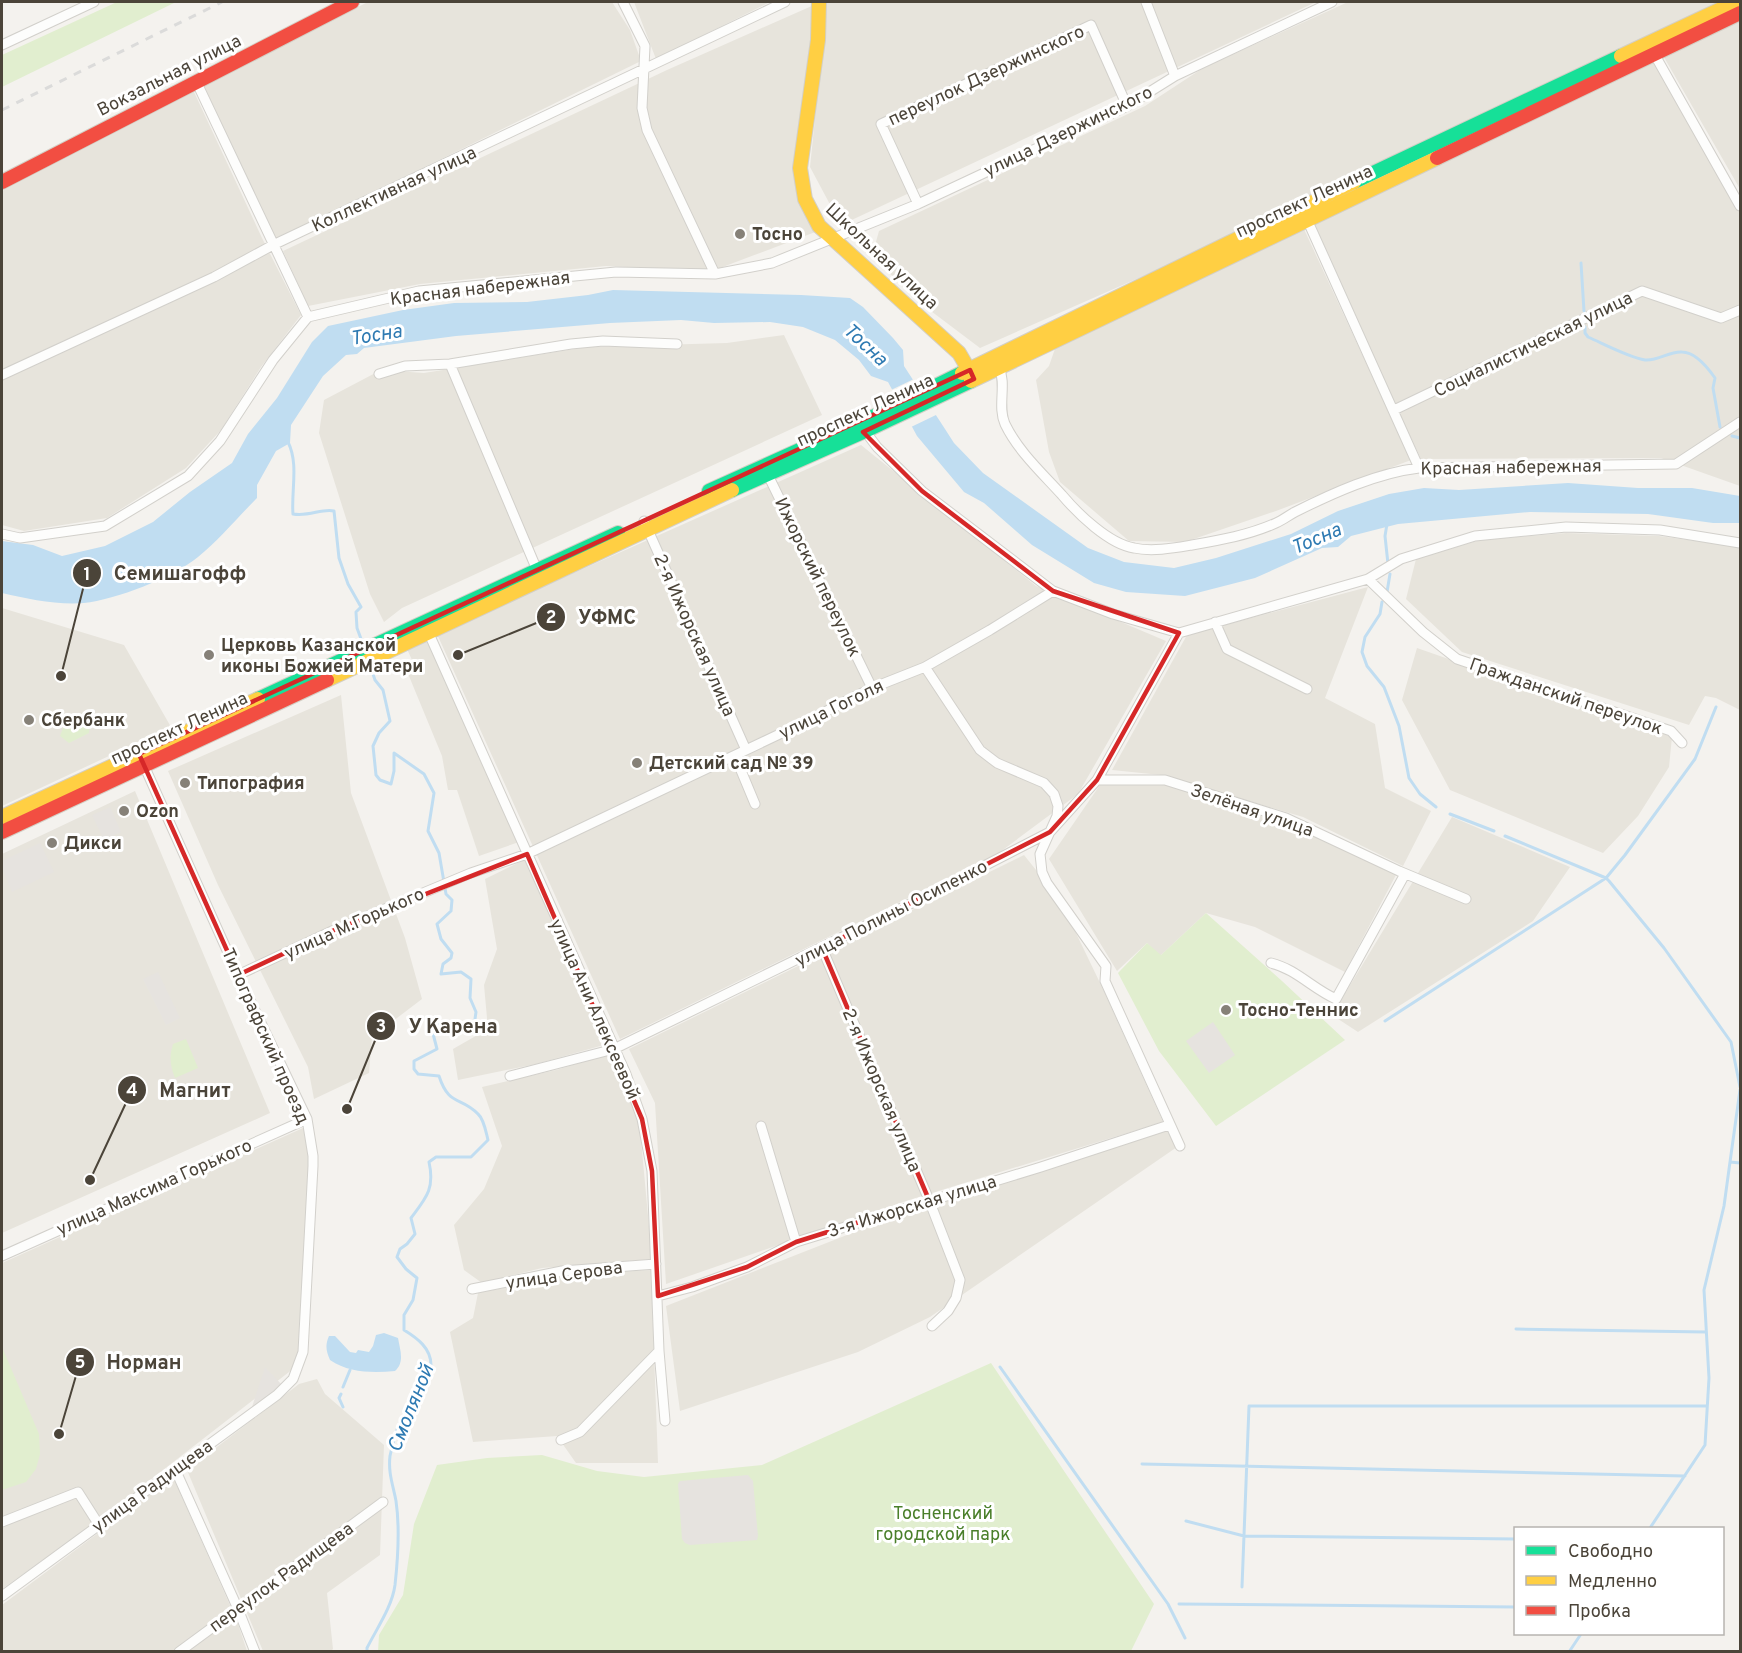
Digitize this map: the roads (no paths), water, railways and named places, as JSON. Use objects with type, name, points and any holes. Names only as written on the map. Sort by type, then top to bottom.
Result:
[{"type":"main road","name":"Вокзальная улица","points":[[2,182],[352,2]]},
{"type":"main road","name":"Школьная улица","points":[[819,2],[818,40],[800,168],[801,186],[809,212],[833,238],[944,337],[959,353],[972,374]]},
{"type":"main road","name":"проспект Ленина","points":[[2,832],[141,760],[336,668],[955,383],[1304,213],[1651,49],[1736,2]]},
{"type":"main road","name":"проспект Ленина","points":[[1651,49],[1740,14]]},
{"type":"main road","name":"проспект Ленина","points":[[972,374],[999,367],[1304,213]]},
{"type":"main road","name":"проспект Ленина","points":[[766,470],[865,431],[877,420]]},
{"type":"main road","name":"проспект Ленина","points":[[426,627],[537,570],[646,525]]},
{"type":"main road","name":"проспект Ленина","points":[[2,817],[141,760]]},
{"type":"street","points":[[2,45],[94,2]]},
{"type":"street","points":[[623,2],[645,46],[642,108],[647,130],[715,274]]},
{"type":"street","name":"Коллективная улица","points":[[2,375],[214,277],[273,245],[785,2]]},
{"type":"street","points":[[1146,2],[1175,76]]},
{"type":"street","name":"улица Дзержинского","points":[[833,238],[918,204],[1127,106],[1175,76],[1332,2]]},
{"type":"street","name":"переулок Дзержинского","points":[[918,204],[881,124],[1091,25],[1127,106]]},
{"type":"street","points":[[1651,49],[1740,206]]},
{"type":"street","points":[[2,534],[20,538],[105,526],[188,476],[220,441],[273,360],[309,317],[196,81]]},
{"type":"street","points":[[1304,213],[1419,468]]},
{"type":"street","name":"Красная набережная","points":[[309,317],[419,291],[519,280],[616,272],[715,274],[772,263],[833,238]]},
{"type":"street","name":"Социалистическая улица","points":[[1394,410],[1642,291],[1721,318],[1740,310]]},
{"type":"street","points":[[379,374],[405,366],[450,364],[571,344],[603,342],[677,344]]},
{"type":"street","points":[[450,364],[537,570]]},
{"type":"street","name":"Красная набережная","points":[[999,367],[1003,377],[1004,422],[1016,442],[1074,509],[1113,540],[1134,548],[1165,549],[1237,537],[1277,523],[1295,512],[1353,487],[1402,470],[1676,464],[1740,422]]},
{"type":"street","points":[[865,431],[877,447],[922,491],[1053,591],[1113,614],[1179,633],[1368,579],[1401,560],[1475,536],[1554,528],[1660,530],[1740,543]]},
{"type":"street","name":"Ижорский переулок","points":[[766,470],[872,688]]},
{"type":"street","name":"2-я Ижорская улица","points":[[646,525],[746,750]]},
{"type":"street","name":"Гражданский переулок","points":[[1368,579],[1423,632],[1457,659],[1671,731],[1682,743]]},
{"type":"street","name":"улица Гоголя","points":[[471,873],[527,854],[735,756],[872,688],[925,667],[1053,591]]},
{"type":"street","points":[[1215,622],[1227,649],[1307,688]]},
{"type":"street","name":"улица Ани Алексеевой","points":[[426,627],[635,1100],[647,1140],[652,1172],[659,1351],[665,1421]]},
{"type":"street","name":"улица Полины Осипенко","points":[[510,1076],[614,1049],[822,948],[1050,832],[1097,780],[1179,633]]},
{"type":"street","points":[[925,667],[980,750],[997,763],[1044,783],[1054,794],[1058,806],[1057,816],[1040,854],[1042,872],[1047,883],[1106,966],[1105,981],[1180,1146]]},
{"type":"street","points":[[735,756],[755,804]]},
{"type":"street","name":"Типографский проезд","points":[[141,760],[238,975],[307,1119],[313,1156],[312,1214],[304,1342],[297,1371]]},
{"type":"street","name":"Зелёная улица","points":[[1097,780],[1165,780],[1286,818],[1405,874],[1467,899]]},
{"type":"street","name":"улица М.Горького","points":[[238,975],[332,931],[471,873]]},
{"type":"street","points":[[1271,963],[1284,966],[1320,992],[1336,999],[1405,874]]},
{"type":"street","name":"2-я Ижорская улица","points":[[822,948],[929,1200],[960,1280],[956,1298],[948,1311],[932,1326]]},
{"type":"street","name":"улица Максима Горького","points":[[2,1256],[307,1119]]},
{"type":"street","name":"3-я Ижорская улица","points":[[658,1296],[692,1287],[747,1267],[796,1242],[1169,1125]]},
{"type":"street","points":[[761,1126],[796,1242]]},
{"type":"street","name":"улица Серова","points":[[472,1289],[562,1271],[656,1264]]},
{"type":"street","points":[[561,1440],[580,1432],[659,1351]]},
{"type":"street","name":"улица Радищева","points":[[2,1596],[277,1395],[287,1387],[297,1371]]},
{"type":"street","points":[[175,1469],[255,1652]]},
{"type":"street","points":[[2,1522],[78,1492],[99,1525]]},
{"type":"street","name":"переулок Радищева","points":[[179,1652],[383,1502]]},
{"type":"water","name":"Тосна","points":[[613,290],[850,298],[863,307],[903,350],[904,366],[954,443],[983,473],[1088,548],[1124,562],[1174,568],[1216,558],[1291,534],[1338,511],[1389,494],[1424,488],[1459,490],[1568,483],[1638,488],[1692,488],[1740,496],[1740,523],[1713,523],[1648,514],[1530,512],[1398,524],[1351,536],[1338,547],[1322,548],[1255,578],[1185,596],[1126,592],[1094,583],[1032,545],[984,503],[964,492],[917,436],[888,382],[871,376],[859,360],[835,340],[803,327],[770,322],[714,323],[681,320],[610,323],[456,336],[364,348],[357,354],[346,355],[323,376],[291,425],[290,443],[276,451],[257,485],[257,498],[213,543],[187,565],[144,586],[112,597],[84,603],[53,602],[2,593],[2,541],[33,545],[62,556],[105,546],[153,522],[190,492],[232,463],[248,434],[277,398],[312,342],[328,326],[403,310],[454,303],[527,302]]},
{"type":"water","points":[[384,1333],[398,1338],[401,1360],[395,1371],[361,1371],[330,1360],[326,1348],[329,1336],[335,1336],[350,1352],[356,1353],[358,1350],[369,1352],[376,1335]]},
{"type":"waterway","points":[[1581,263],[1584,311]]},
{"type":"waterway","points":[[1585,327],[1588,337],[1645,360],[1682,352],[1692,355],[1705,365],[1715,378],[1713,388],[1720,427]]},
{"type":"waterway","points":[[1732,436],[1740,438]]},
{"type":"waterway","name":"Смоляной","points":[[288,442],[294,468],[293,514],[334,511],[339,558],[348,584],[361,607],[356,612],[357,628],[364,647]]},
{"type":"waterway","points":[[1387,524],[1385,536],[1388,564]]},
{"type":"waterway","points":[[1387,592],[1390,574]]},
{"type":"waterway","points":[[1382,602],[1380,614],[1365,637],[1362,652],[1367,666],[1384,687],[1399,726],[1409,778],[1420,794],[1436,807]]},
{"type":"waterway","name":"Смоляной","points":[[367,1652],[387,1609],[395,1585],[398,1522],[390,1473],[391,1452],[399,1425],[416,1398],[423,1376],[431,1365],[426,1349],[404,1330],[404,1315],[413,1300],[417,1278],[397,1257],[400,1249],[415,1234],[411,1218],[428,1193],[431,1179],[429,1162],[436,1157],[471,1157],[488,1140],[480,1116],[472,1108],[451,1097],[439,1076],[418,1074],[414,1069],[414,1061],[437,1049],[431,1026],[442,1024],[474,1026],[476,1012],[470,998],[471,979],[461,972],[441,974],[443,964],[451,958],[452,953],[441,939],[437,924],[451,911],[452,900],[446,894],[439,853],[428,831],[434,793],[424,774],[394,753],[391,784],[380,780],[376,775],[373,746],[379,733],[390,721],[383,690],[375,680],[370,665]]},
{"type":"waterway","points":[[1385,1021],[1606,878],[1695,759],[1716,707]]},
{"type":"waterway","points":[[1450,814],[1494,831]]},
{"type":"waterway","points":[[1505,836],[1609,881],[1664,948],[1731,1042],[1740,1087]]},
{"type":"waterway","points":[[1730,1162],[1740,1090]]},
{"type":"waterway","points":[[1651,1527],[1705,1445],[1709,1378],[1704,1290],[1724,1206],[1730,1162],[1740,1163]]},
{"type":"waterway","points":[[1516,1329],[1706,1332]]},
{"type":"waterway","points":[[1000,1367],[1168,1604],[1185,1638]]},
{"type":"waterway","points":[[343,1387],[350,1370]]},
{"type":"waterway","points":[[341,1394],[339,1398],[343,1407]]},
{"type":"waterway","points":[[1242,1587],[1249,1406],[1707,1406]]},
{"type":"waterway","points":[[1142,1464],[1685,1476]]},
{"type":"waterway","points":[[1186,1521],[1244,1536],[1514,1539]]},
{"type":"waterway","points":[[1179,1604],[1514,1607]]},
{"type":"waterway","points":[[1569,1652],[1580,1635]]},
{"type":"railway","points":[[2,110],[222,2]]},
{"type":"place","name":"Тосно","points":[[740,234]]},
{"type":"place","name":"Церковь Казанской иконы Божией Матери","points":[[209,655]]},
{"type":"place","name":"УФМС","points":[[458,655]]},
{"type":"place","name":"Семишагофф","points":[[61,676]]},
{"type":"place","name":"Сбербанк","points":[[29,720]]},
{"type":"place","name":"Детский сад № 39","points":[[637,763]]},
{"type":"place","name":"Типография","points":[[185,783]]},
{"type":"place","name":"Ozon","points":[[124,811]]},
{"type":"place","name":"Дикси","points":[[52,843]]},
{"type":"place","name":"Тосно-Теннис","points":[[1226,1010]]},
{"type":"place","name":"У Карена","points":[[347,1109]]},
{"type":"place","name":"Магнит","points":[[90,1180]]},
{"type":"place","name":"Норман","points":[[59,1434]]},
{"type":"park label","name":"Тосненский городской парк","points":[[943,1523]]}]
